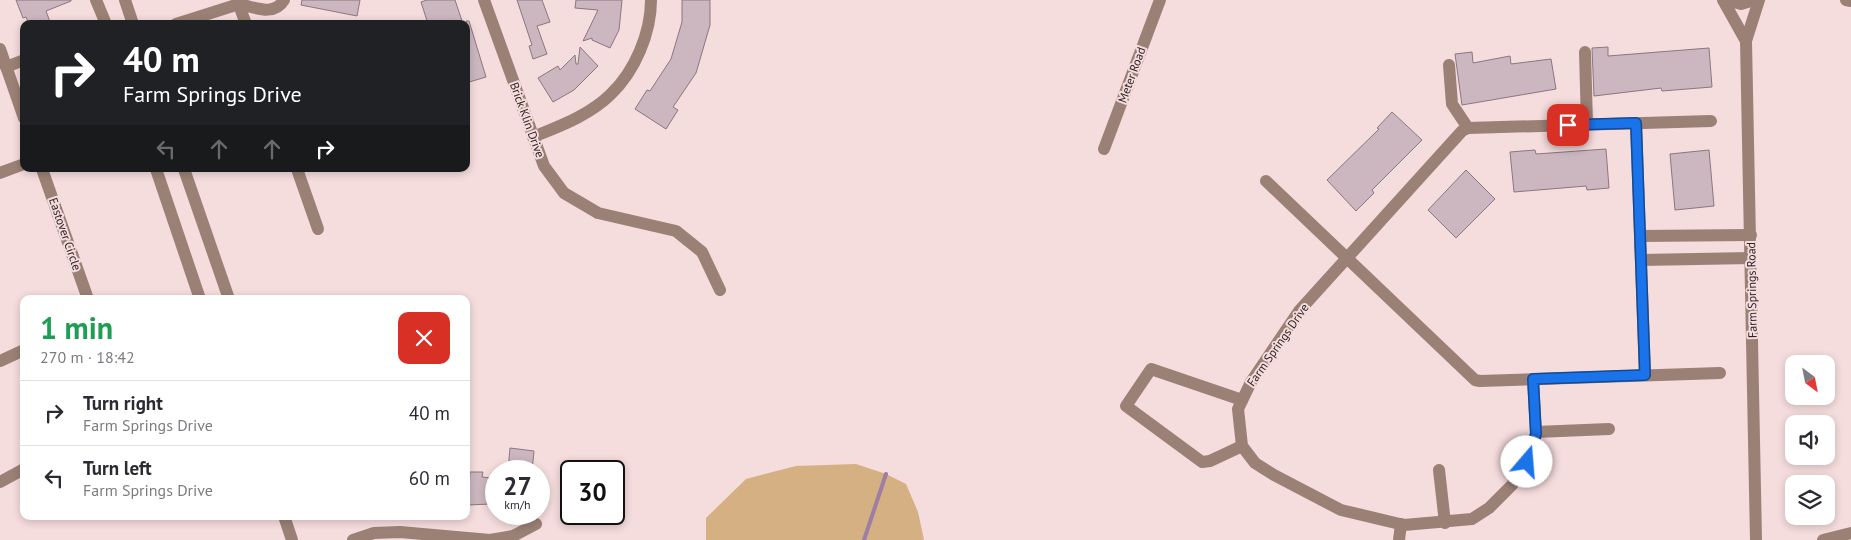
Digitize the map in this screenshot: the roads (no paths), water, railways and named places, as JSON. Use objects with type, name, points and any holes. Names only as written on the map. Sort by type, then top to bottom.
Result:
[{"type":"street","points":[[96,0],[104,20]]},
{"type":"street","points":[[125,0],[132,20]]},
{"type":"street","points":[[187,20],[239,1],[268,10],[279,7],[284,0]]},
{"type":"street","name":"Brick Klin Drive","points":[[484,0],[544,166],[564,194],[598,213],[676,231],[702,252],[720,290]]},
{"type":"street","points":[[533,137],[574,120],[611,94],[636,59],[651,16],[651,0]]},
{"type":"street","name":"Meter Road","points":[[1104,149],[1160,0]]},
{"type":"street","name":"Farm Springs Road","points":[[1723,0],[1746,41]]},
{"type":"street","points":[[1726,0],[1741,4],[1754,0]]},
{"type":"street","name":"Farm Springs Road","points":[[1756,540],[1746,41],[1759,0]]},
{"type":"street","points":[[1846,0],[1851,1]]},
{"type":"street","points":[[239,1],[245,20]]},
{"type":"street","points":[[0,49],[6,67],[19,87]]},
{"type":"street","points":[[1585,52],[1587,124]]},
{"type":"street","points":[[6,67],[20,62]]},
{"type":"street","points":[[1449,64],[1452,104],[1468,128],[1711,120]]},
{"type":"street","points":[[1636,123],[1645,375]]},
{"type":"street","name":"Farm Springs Drive","points":[[1242,446],[1238,409],[1251,382],[1299,311],[1462,131],[1468,128]]},
{"type":"street","points":[[0,173],[20,166]]},
{"type":"street","name":"Eastover Circle","points":[[43,172],[87,295]]},
{"type":"street","points":[[157,172],[199,295]]},
{"type":"street","points":[[185,172],[228,295]]},
{"type":"street","points":[[298,172],[318,229]]},
{"type":"street","points":[[1266,181],[1475,380],[1720,372]]},
{"type":"street","points":[[1640,236],[1751,235]]},
{"type":"street","points":[[1641,260],[1751,258]]},
{"type":"street","points":[[0,361],[20,352]]},
{"type":"street","points":[[1242,400],[1151,369],[1126,406],[1202,462],[1210,461],[1242,446],[1255,463],[1341,510],[1401,524],[1445,523],[1472,519],[1489,508],[1512,485],[1527,462],[1536,432],[1533,379]]},
{"type":"street","points":[[1536,432],[1609,429]]},
{"type":"street","points":[[1439,470],[1445,523]]},
{"type":"street","points":[[0,482],[20,471]]},
{"type":"street","points":[[285,520],[292,540]]},
{"type":"street","points":[[1399,540],[1401,524]]},
{"type":"street","points":[[353,540],[374,533],[400,532],[490,540],[513,536],[534,525]]},
{"type":"street","points":[[1823,540],[1851,533]]},
{"type":"waterway","points":[[864,540],[886,474]]}]
